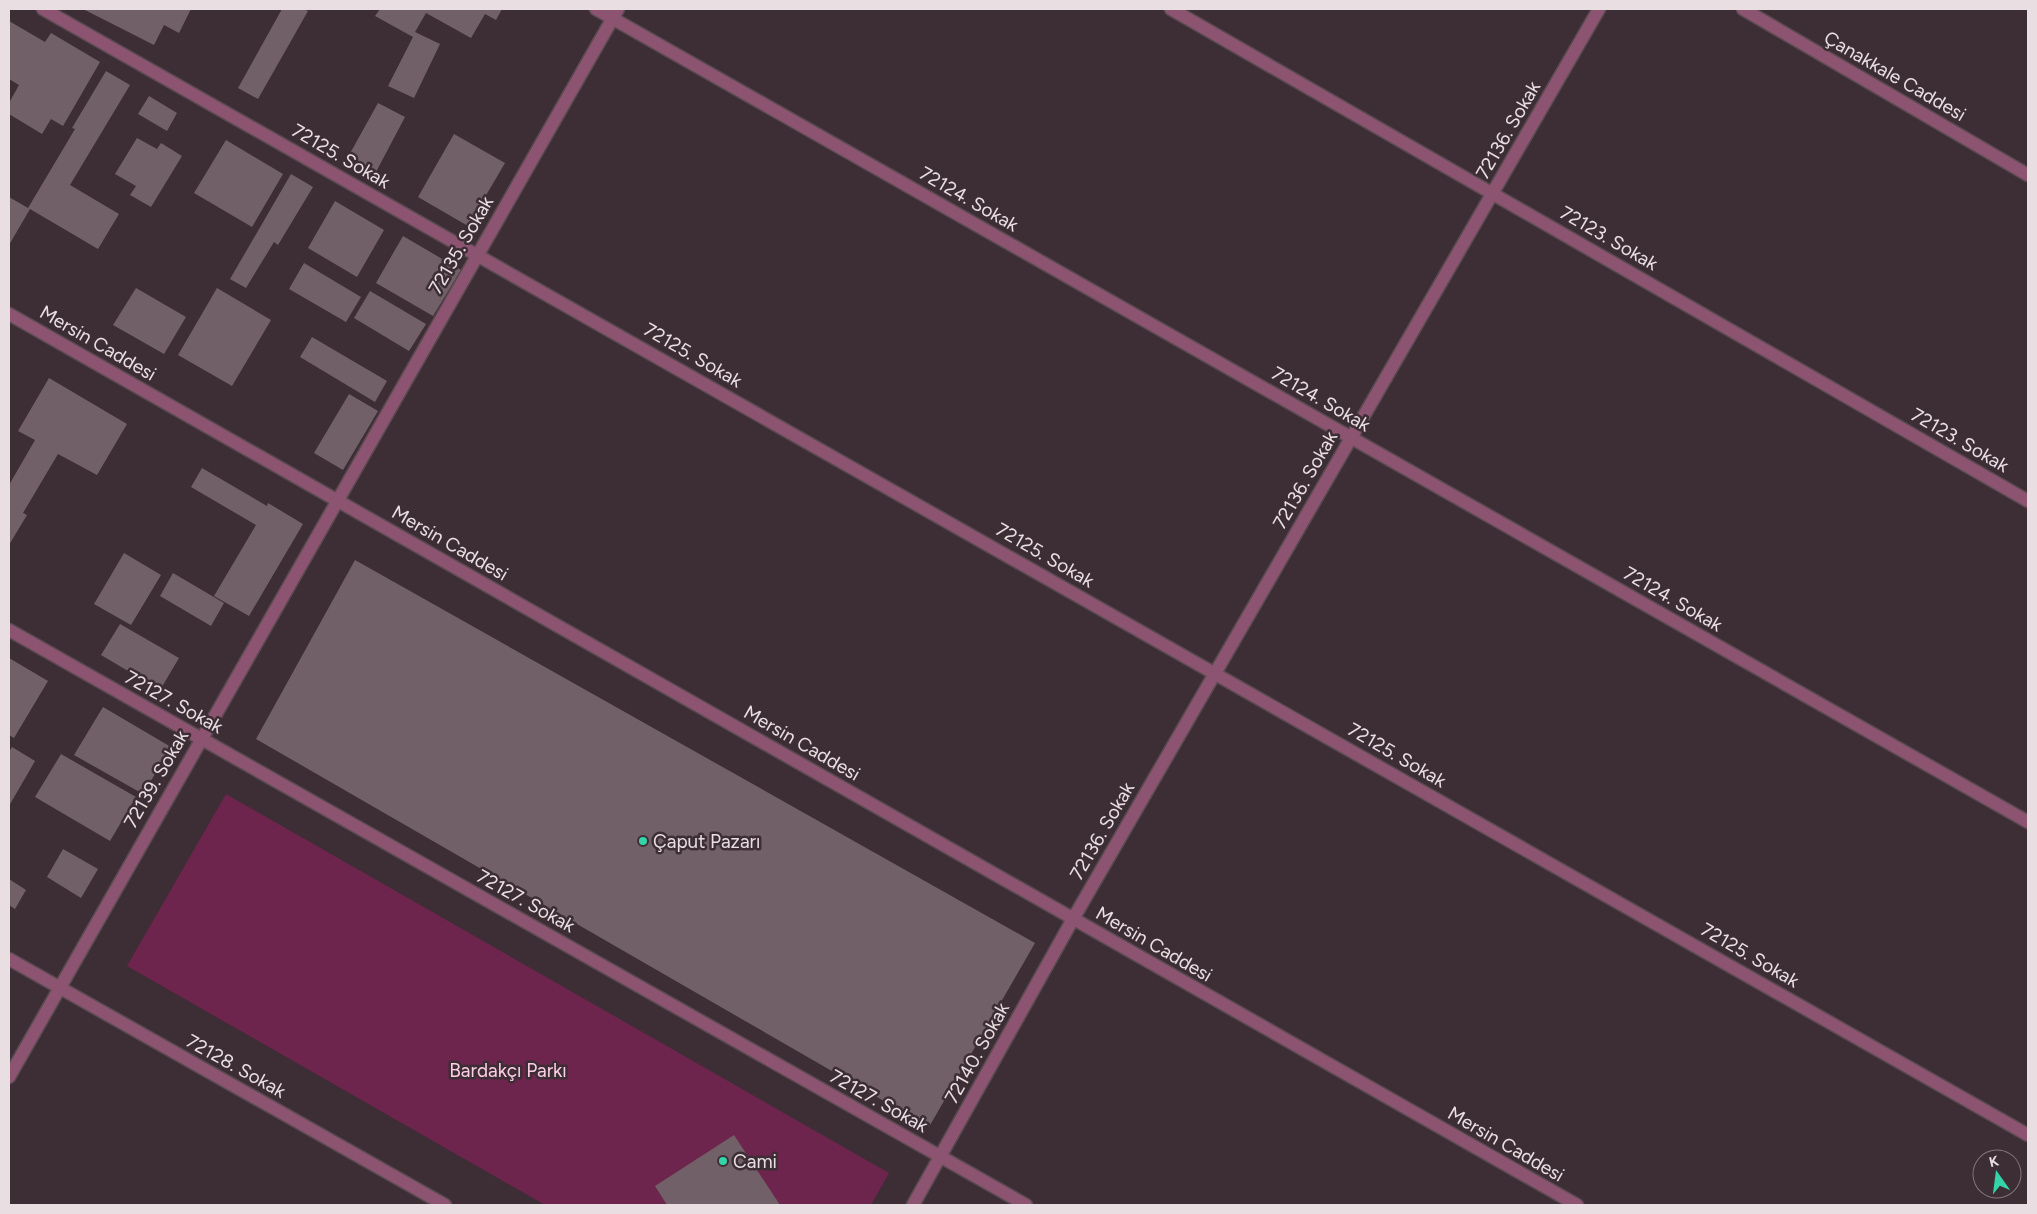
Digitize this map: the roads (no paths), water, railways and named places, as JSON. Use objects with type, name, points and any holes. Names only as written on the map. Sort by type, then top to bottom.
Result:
[{"type":"street","name":"72125. Sokak","points":[[43,9],[2028,1135]]},
{"type":"street","name":"72124. Sokak","points":[[596,9],[615,14],[1351,437],[2028,822]]},
{"type":"street","name":"72123. Sokak","points":[[1171,9],[2028,501]]},
{"type":"street","name":"72136. Sokak","points":[[1073,919],[1599,9]]},
{"type":"street","name":"Çanakkale Caddesi","points":[[1743,9],[2028,175]]},
{"type":"street","name":"72135. Sokak","points":[[336,500],[615,14]]},
{"type":"street","name":"Mersin Caddesi","points":[[9,314],[1577,1205]]},
{"type":"street","name":"72139. Sokak","points":[[9,1077],[336,500]]},
{"type":"street","name":"72127. Sokak","points":[[9,630],[1026,1205]]},
{"type":"street","name":"72140. Sokak","points":[[913,1205],[1073,919]]},
{"type":"street","name":"72128. Sokak","points":[[9,959],[445,1205]]},
{"type":"place","name":"Çaput Pazarı","points":[[643,841]]},
{"type":"place","name":"Cami","points":[[723,1161]]},
{"type":"park label","name":"Bardakçı Parkı","points":[[508,1070]]}]
